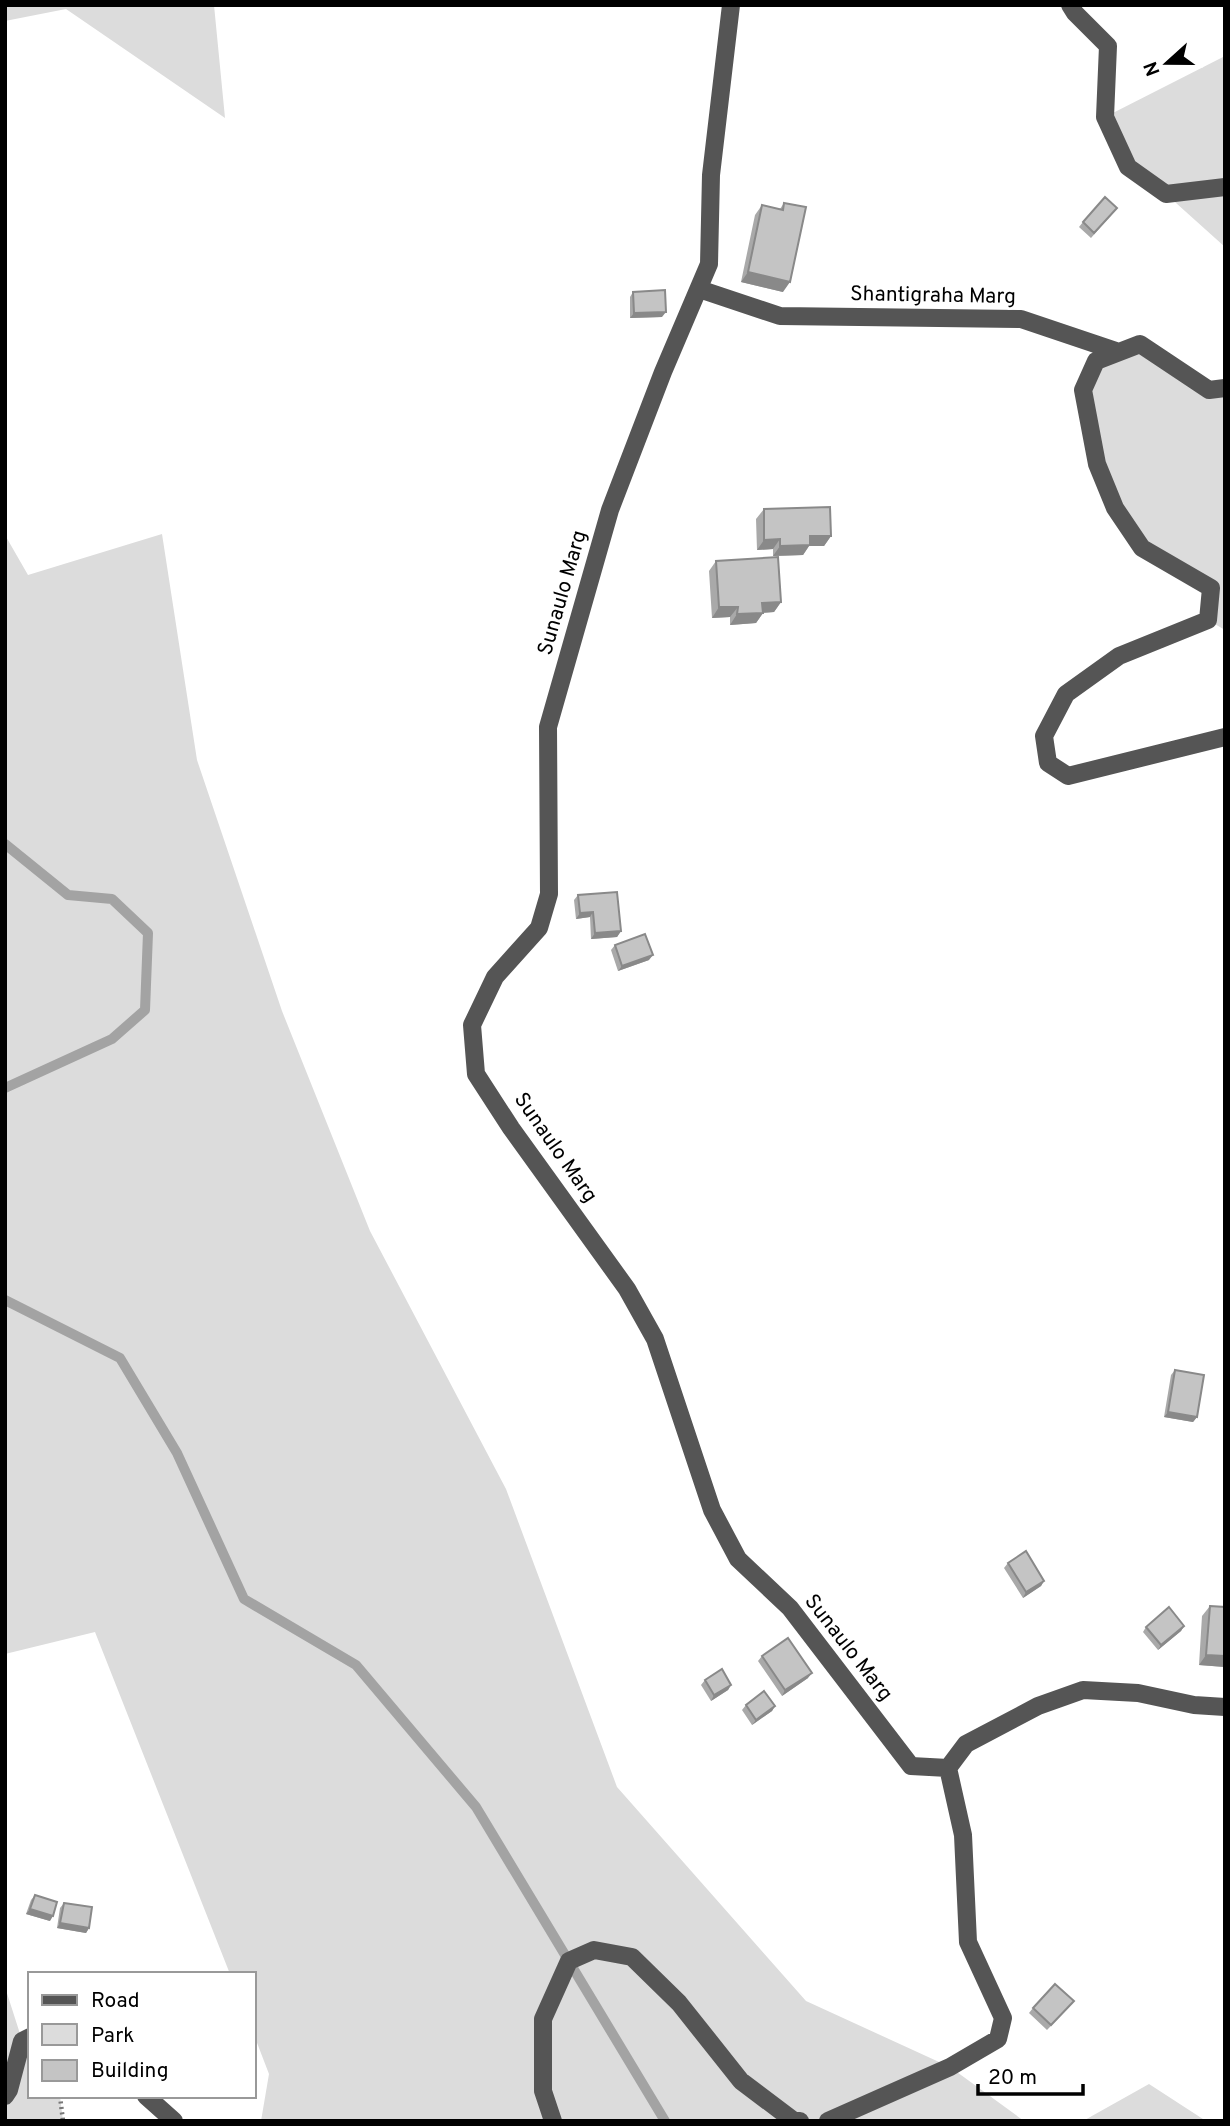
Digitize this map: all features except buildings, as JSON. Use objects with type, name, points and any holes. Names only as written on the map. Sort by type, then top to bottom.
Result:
[{"type":"street","name":"Sunaulo Marg","points":[[731,5],[711,175],[709,264],[663,372],[610,510],[548,727],[549,894],[539,928],[495,977],[472,1025],[476,1074],[511,1128],[627,1289],[656,1339],[712,1510],[738,1559],[790,1608],[911,1766],[948,1768]]},
{"type":"street","points":[[1070,5],[1108,46],[1105,117],[1128,167],[1166,194],[1225,187]]},
{"type":"street","name":"Shantigraha Marg","points":[[699,289],[780,316],[1021,318],[1119,352]]},
{"type":"street","points":[[1225,388],[1209,390],[1140,344],[1096,361],[1083,390],[1097,464],[1115,508],[1142,548],[1211,588],[1208,620],[1119,656],[1066,694],[1044,736],[1048,763],[1068,776],[1225,737]]},
{"type":"street","points":[[828,2121],[950,2067],[998,2039],[1003,2018],[968,1942],[963,1835],[948,1768],[966,1744],[1038,1706],[1083,1690],[1138,1693],[1194,1705],[1225,1707]]},
{"type":"street","points":[[553,2121],[543,2091],[543,2019],[569,1961],[594,1950],[632,1957],[679,2003],[741,2081],[794,2121],[800,2121]]},
{"type":"street","points":[[5,2096],[26,2039]]},
{"type":"street","points":[[148,2098],[174,2121]]},
{"type":"path","points":[[60,2098],[63,2121]]},
{"type":"green space","points":[[5,5],[214,5],[225,118],[66,9],[5,21]]},
{"type":"green space","points":[[1225,56],[1225,247],[1166,194],[1128,167],[1105,117]]},
{"type":"green space","points":[[1140,344],[1225,388],[1225,630],[1208,620],[1211,588],[1142,548],[1115,508],[1083,390],[1096,361]]},
{"type":"green space","points":[[162,534],[197,760],[282,1011],[370,1231],[506,1489],[617,1787],[806,2001],[950,2067],[1024,2121],[261,2121],[269,2074],[256,2040],[256,1972],[229,1972],[95,1632],[5,1654],[5,535],[28,575]]},
{"type":"green space","points":[[5,1987],[22,2040],[28,2038],[28,2098],[60,2098],[63,2121],[5,2121]]},
{"type":"green space","points":[[1149,2084],[1206,2121],[1083,2121]]},
{"type":"waterway","points":[[5,844],[68,895],[112,899],[148,933],[145,1010],[112,1039],[5,1088]]},
{"type":"waterway","points":[[5,1300],[120,1358],[177,1453],[244,1599],[356,1665],[476,1807],[665,2121]]}]
